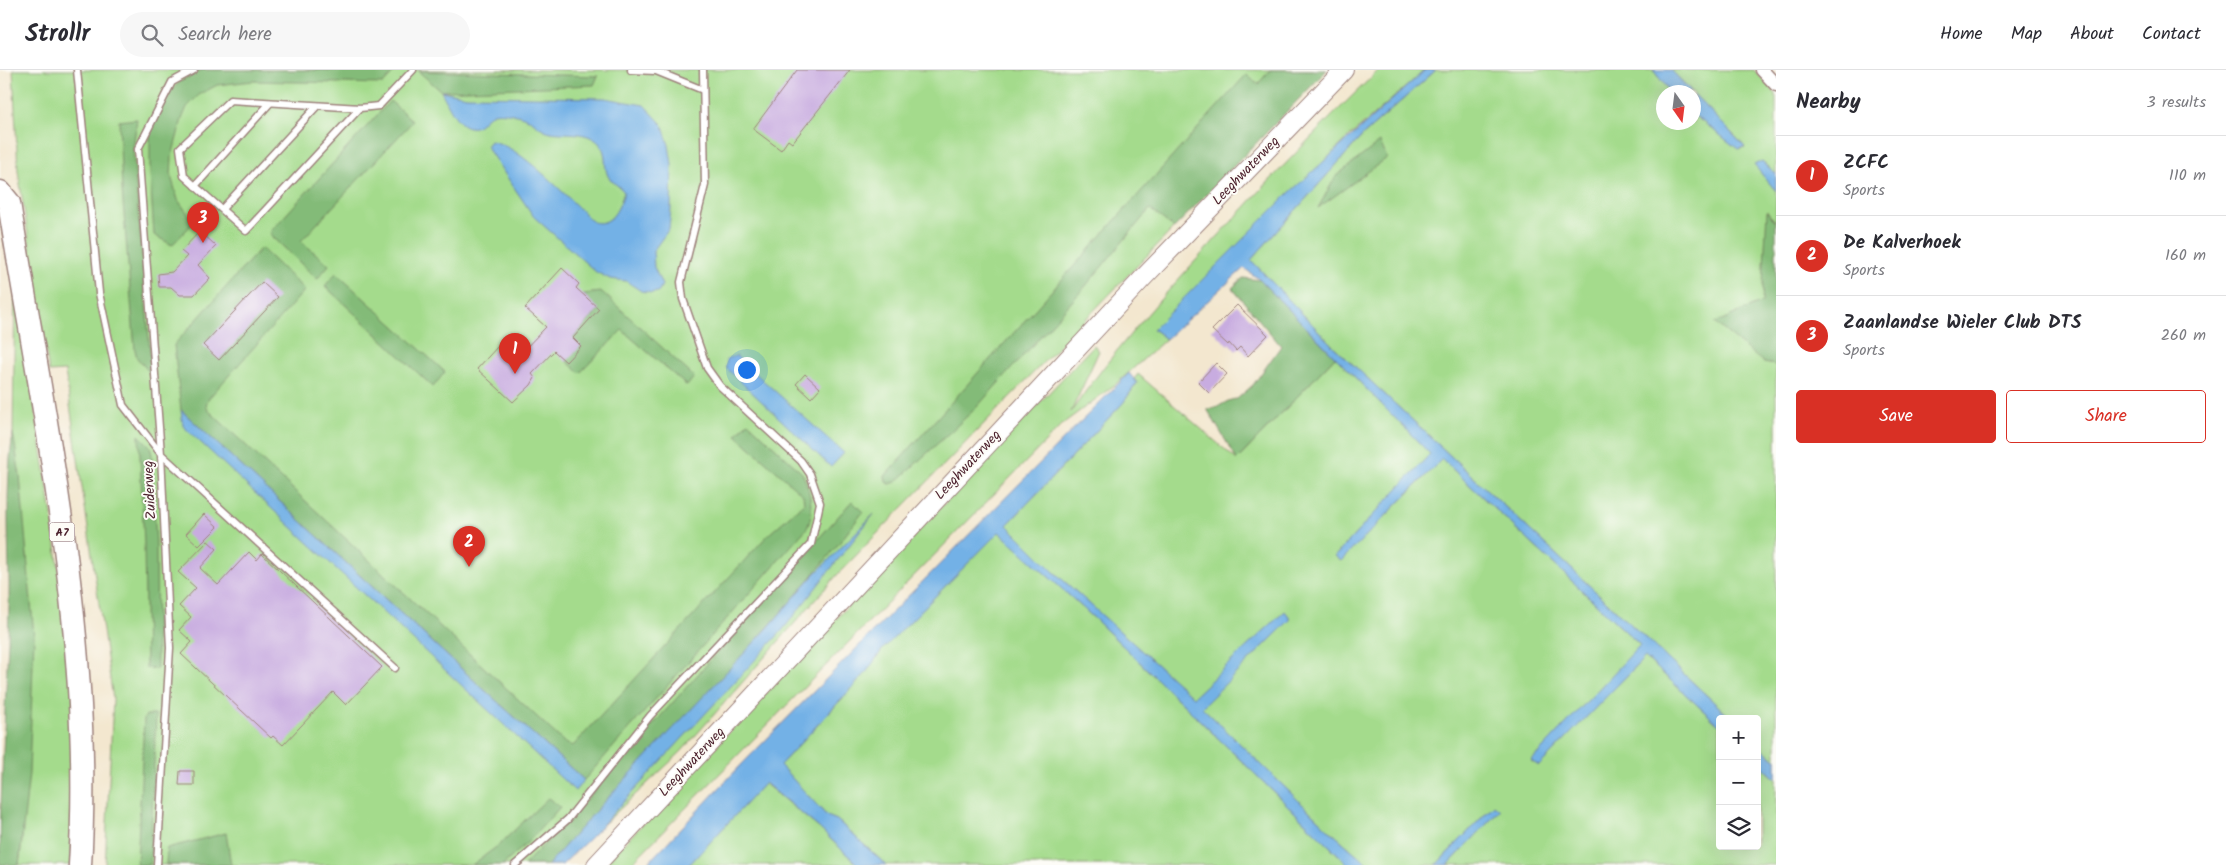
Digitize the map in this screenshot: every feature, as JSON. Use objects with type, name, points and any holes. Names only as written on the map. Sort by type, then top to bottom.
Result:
[{"type":"highway","name":"A7","points":[[0,192],[8,203],[72,593],[83,761],[80,865]]},
{"type":"main road","name":"Leeghwaterweg","points":[[596,865],[1143,278],[1344,70]]},
{"type":"street","points":[[1762,70],[1776,85]]},
{"type":"lane","name":"Zuiderweg","points":[[77,70],[99,293],[123,405],[161,454],[170,648],[158,865]]},
{"type":"lane","points":[[194,70],[172,82],[138,149],[161,454],[395,668]]},
{"type":"lane","points":[[360,108],[246,230],[184,176],[180,148],[230,100],[360,108],[379,106],[413,70]]},
{"type":"lane","points":[[631,70],[656,70],[702,90]]},
{"type":"lane","points":[[515,865],[568,819],[650,716],[811,544],[820,503],[810,474],[801,461],[720,386],[707,368],[683,300],[681,282],[705,185],[703,70]]},
{"type":"lane","points":[[194,186],[270,103]]},
{"type":"lane","points":[[222,209],[317,106]]},
{"type":"green space","points":[[13,70],[1313,70],[1167,222],[1174,228],[838,574],[681,752],[560,865],[105,865],[113,699],[65,371],[49,372],[18,171]]},
{"type":"green space","points":[[202,70],[396,70],[383,84],[253,81],[217,85],[199,95],[187,107],[182,119],[172,156],[171,176],[178,200],[194,222],[172,245],[154,235],[150,173],[150,129],[171,91],[182,80]]},
{"type":"green space","points":[[1270,70],[1327,70],[1174,228],[1150,209],[1084,288],[976,408],[896,482],[890,484],[886,482],[885,476],[1245,76],[1247,74],[1258,84]]},
{"type":"green space","points":[[1379,70],[1425,70],[1350,136],[1153,329],[1166,339],[1116,384],[1065,422],[630,865],[604,865],[1094,345],[1099,351],[1071,412],[1120,347],[1173,285],[1293,156]]},
{"type":"green space","points":[[1436,70],[1653,70],[1665,85],[1656,85],[1656,130],[1701,130],[1701,120],[1739,149],[1745,147],[1701,101],[1701,85],[1685,85],[1671,70],[1754,70],[1776,94],[1776,174],[1762,161],[1755,165],[1776,191],[1776,222],[1768,212],[1763,302],[1737,313],[1764,363],[1776,365],[1776,760],[1761,747],[1761,715],[1728,715],[1332,345],[1251,260],[1363,135]]},
{"type":"green space","points":[[418,71],[598,76],[594,85],[441,91]]},
{"type":"green space","points":[[390,101],[413,121],[301,241],[329,265],[317,279],[272,236],[271,231]]},
{"type":"green space","points":[[137,119],[133,149],[152,375],[137,358],[135,350],[122,190],[119,121]]},
{"type":"green space","points":[[1380,142],[1387,158],[1318,208],[1336,176]]},
{"type":"green space","points":[[1767,211],[1776,222],[1776,365],[1764,363],[1715,323],[1762,302]]},
{"type":"green space","points":[[261,248],[305,290],[208,399],[206,405],[208,410],[565,743],[573,746],[768,535],[804,503],[803,495],[736,435],[748,422],[802,473],[811,501],[811,515],[807,528],[584,780],[181,410],[174,345]]},
{"type":"green space","points":[[336,273],[445,372],[433,387],[325,286]]},
{"type":"green space","points":[[1243,278],[1260,280],[1335,357],[1237,460],[1207,409],[1215,408],[1233,399],[1237,399],[1253,385],[1281,346],[1232,288]]},
{"type":"green space","points":[[15,281],[53,521],[74,693],[71,865],[19,865],[22,840],[27,557],[13,433]]},
{"type":"green space","points":[[602,292],[694,377],[687,386],[622,330],[580,373],[558,354],[599,310],[583,294]]},
{"type":"green space","points":[[1335,357],[1431,454],[1335,556],[1341,561],[1442,459],[1641,646],[1531,761],[1539,765],[1645,657],[1716,722],[1716,850],[1761,850],[1761,765],[1776,779],[1776,865],[1448,865],[1499,810],[1494,805],[1436,865],[1369,865],[1330,831],[1201,707],[1291,619],[1285,612],[1193,698],[1053,571],[1007,525],[1123,403],[1137,383],[1134,379],[1138,374],[1237,460]]},
{"type":"green space","points":[[13,433],[20,476],[34,636],[29,773],[19,865],[0,865],[9,607],[8,498]]},
{"type":"green space","points":[[139,435],[150,446],[152,455],[156,548],[157,669],[146,668],[144,544]]},
{"type":"green space","points":[[852,501],[863,512],[789,604],[548,865],[524,865],[572,816]]},
{"type":"green space","points":[[999,531],[1094,618],[1349,865],[886,865],[837,820],[828,817],[779,766],[865,674],[882,650]]},
{"type":"green space","points":[[146,715],[156,715],[150,865],[137,865],[144,719]]},
{"type":"green space","points":[[764,783],[819,828],[858,865],[689,865]]},
{"type":"green space","points":[[548,798],[560,807],[530,840],[503,865],[472,865],[499,845]]},
{"type":"green space","points":[[226,833],[231,865],[166,865],[167,848]]},
{"type":"water","points":[[1425,70],[1436,70],[1363,135],[1251,260],[1332,345],[1728,715],[1716,715],[1716,722],[1645,657],[1539,766],[1531,761],[1640,645],[1442,459],[1341,561],[1335,556],[1430,454],[1260,280],[1244,268],[1166,339],[1153,329],[1289,193]]},
{"type":"water","points":[[1653,70],[1671,70],[1685,85],[1665,85]]},
{"type":"water","points":[[441,91],[467,96],[605,98],[644,105],[662,124],[669,145],[672,164],[669,229],[653,251],[654,267],[662,285],[658,292],[641,291],[626,281],[610,279],[596,272],[534,217],[486,146],[490,141],[502,144],[515,152],[559,188],[593,222],[600,223],[605,222],[614,215],[624,192],[608,176],[604,151],[599,143],[588,136],[548,131],[528,119],[507,113],[494,113],[480,125],[469,127],[456,118]]},
{"type":"water","points":[[1701,101],[1745,147],[1738,149],[1701,120]]},
{"type":"water","points":[[1762,161],[1776,174],[1776,191],[1754,165]]},
{"type":"water","points":[[736,356],[844,453],[831,467],[726,368],[727,359]]},
{"type":"water","points":[[1129,373],[1137,383],[1123,403],[1007,525],[1053,571],[1193,697],[1285,611],[1291,619],[1202,707],[1330,831],[1369,865],[1349,865],[1094,618],[999,532],[882,650],[865,674],[780,765],[827,816],[837,820],[886,865],[858,865],[819,828],[765,783],[689,865],[646,865],[742,764]]},
{"type":"water","points":[[181,410],[584,780],[575,791],[183,426]]},
{"type":"water","points":[[874,514],[781,632],[592,836],[562,865],[548,865],[602,804],[766,630],[811,578]]},
{"type":"water","points":[[1761,747],[1776,760],[1776,779],[1761,765]]},
{"type":"water","points":[[1494,805],[1500,810],[1448,865],[1436,865]]},
{"type":"building","points":[[797,70],[850,70],[792,143],[788,140],[781,150],[753,129]]},
{"type":"building","points":[[200,231],[216,246],[198,265],[210,278],[194,295],[180,295],[171,287],[159,287],[158,274],[172,272],[187,256],[181,251]]},
{"type":"building","points":[[562,268],[579,284],[576,288],[599,309],[573,338],[581,346],[566,362],[554,351],[532,374],[535,378],[531,385],[513,402],[477,369],[499,345],[515,359],[546,327],[525,308]]},
{"type":"building","points":[[262,282],[278,297],[219,360],[203,345]]},
{"type":"building","points":[[1237,305],[1268,335],[1248,356],[1240,347],[1236,351],[1212,330]]},
{"type":"building","points":[[1216,363],[1227,374],[1209,393],[1198,382]]},
{"type":"building","points":[[805,374],[820,388],[811,398],[796,384]]},
{"type":"building","points":[[204,514],[218,527],[199,546],[186,534]]},
{"type":"building","points":[[208,541],[217,549],[200,568],[218,585],[249,552],[257,560],[262,554],[382,667],[346,705],[333,692],[283,745],[273,736],[271,738],[181,654],[192,642],[179,630],[191,617],[179,606],[196,588],[178,572]]},
{"type":"building","points":[[180,771],[194,771],[194,785],[179,785]]},
{"type":"place","name":"Zaanlandse Wieler Club DTS","points":[[203,243]]},
{"type":"place","name":"ZCFC","points":[[515,374]]},
{"type":"place","name":"De Kalverhoek","points":[[469,567]]}]
